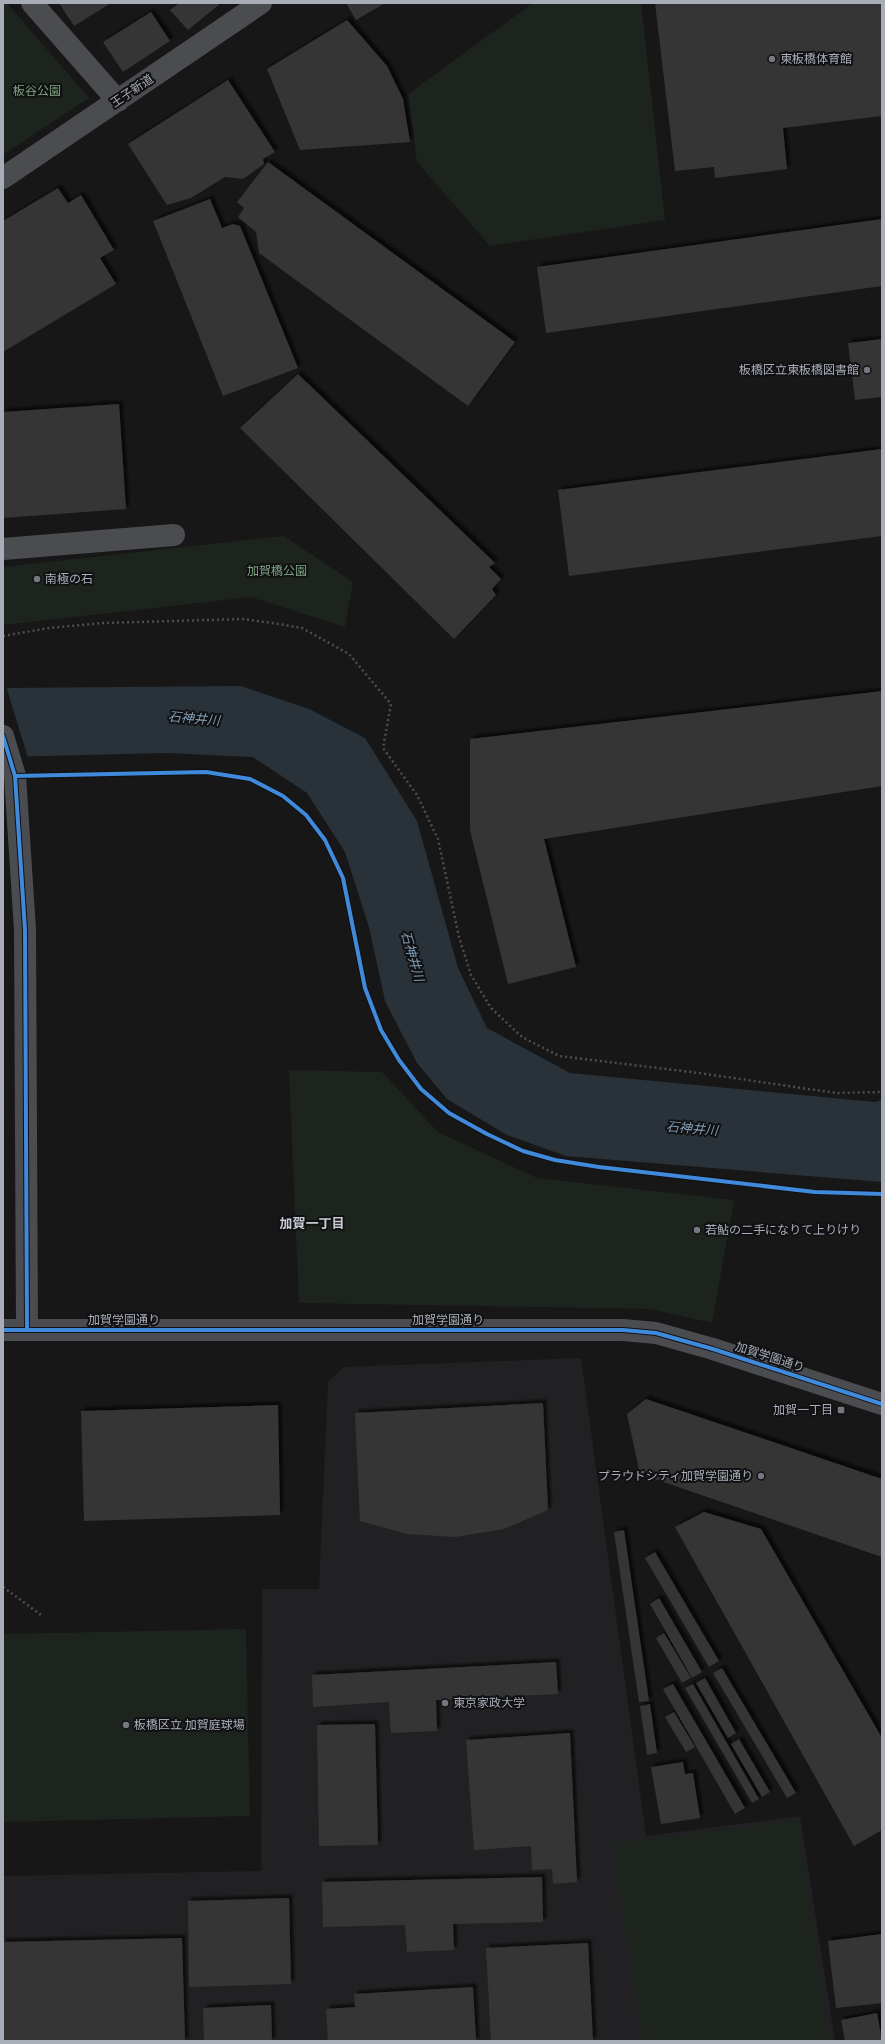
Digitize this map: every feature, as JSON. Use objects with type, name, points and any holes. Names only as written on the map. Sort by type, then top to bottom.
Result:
[{"type":"street","points":[[32,3],[118,100]]},
{"type":"street","name":"王子新道","points":[[3,178],[118,100],[240,9],[261,3]]},
{"type":"street","points":[[3,549],[174,535]]},
{"type":"street","points":[[3,736],[15,776],[25,930],[27,1330]]},
{"type":"street","name":"加賀学園通り","points":[[3,1330],[624,1330],[656,1333],[713,1349],[882,1404]]},
{"type":"path","points":[[3,636],[49,628],[103,623],[243,619],[302,628],[349,654],[391,704],[383,748],[417,795],[438,838],[459,936],[471,975],[491,1008],[522,1037],[559,1056],[700,1073],[836,1093],[882,1092]]},
{"type":"path","points":[[15,776],[206,772],[250,779],[283,796],[306,815],[325,840],[343,878],[365,988],[381,1030],[399,1060],[421,1089],[449,1113],[487,1134],[523,1151],[555,1160],[599,1168],[814,1192],[882,1194]]},
{"type":"path","points":[[3,1587],[41,1615]]},
{"type":"shaded area","name":"東京家政大学","points":[[581,1358],[646,1836],[800,1816],[835,2041],[3,2041],[3,1876],[261,1871],[262,1589],[319,1589],[328,1381],[344,1367]]},
{"type":"green space","name":"板谷公園","points":[[3,3],[7,3],[89,98],[3,155]]},
{"type":"green space","points":[[533,3],[641,3],[665,220],[490,246],[417,162],[408,94]]},
{"type":"green space","name":"加賀橋公園","points":[[284,536],[353,582],[345,627],[251,597],[3,625],[3,567]]},
{"type":"green space","points":[[289,1070],[382,1072],[438,1132],[537,1178],[734,1200],[712,1323],[650,1309],[299,1303]]},
{"type":"green space","name":"板橋区立 加賀庭球場","points":[[246,1629],[250,1816],[3,1822],[3,1634]]},
{"type":"green space","points":[[798,1820],[829,2041],[643,2041],[612,1844]]},
{"type":"water","name":"石神井川","points":[[241,686],[309,709],[365,738],[417,821],[458,968],[487,1028],[570,1073],[875,1102],[882,1100],[882,1182],[566,1156],[507,1135],[447,1099],[417,1063],[385,1001],[369,927],[345,852],[307,793],[253,757],[166,753],[3,757],[3,688]]},
{"type":"pier","points":[[3,686],[6,686],[28,758],[3,759]]},
{"type":"building","points":[[59,3],[111,3],[74,26]]},
{"type":"building","points":[[179,3],[221,3],[188,30],[170,10]]},
{"type":"building","points":[[346,3],[385,3],[356,20]]},
{"type":"building","name":"東板橋体育館","points":[[655,3],[882,3],[882,116],[783,128],[787,169],[715,178],[714,167],[675,171]]},
{"type":"building","points":[[151,12],[170,41],[123,72],[103,42]]},
{"type":"building","points":[[347,20],[387,66],[403,99],[410,142],[300,150],[267,69]]},
{"type":"building","points":[[228,80],[275,152],[263,159],[264,164],[243,179],[225,177],[191,198],[167,205],[128,144]]},
{"type":"building","points":[[268,162],[515,342],[468,406],[259,253],[256,232],[238,217],[244,208],[237,202]]},
{"type":"building","points":[[58,188],[68,203],[81,195],[114,250],[100,258],[116,284],[3,352],[3,221]]},
{"type":"building","points":[[210,199],[222,228],[233,224],[240,226],[298,368],[223,396],[153,221]]},
{"type":"building","points":[[882,219],[882,286],[546,333],[537,267]]},
{"type":"building","name":"板橋区立東板橋図書館","points":[[882,339],[882,397],[855,400],[848,343]]},
{"type":"building","points":[[298,374],[495,563],[489,567],[501,579],[492,589],[496,595],[454,639],[240,428]]},
{"type":"building","points":[[119,404],[126,509],[3,518],[3,412]]},
{"type":"building","points":[[882,449],[882,536],[569,576],[558,490]]},
{"type":"building","points":[[882,691],[882,786],[544,839],[576,967],[508,984],[470,830],[470,739]]},
{"type":"building","name":"プラウドシティ加賀学園通り","points":[[646,1399],[882,1479],[882,1557],[640,1474],[627,1414]]},
{"type":"building","points":[[543,1403],[548,1510],[504,1529],[455,1537],[407,1534],[360,1521],[355,1413]]},
{"type":"building","points":[[278,1405],[280,1515],[84,1521],[81,1411]]},
{"type":"building","points":[[704,1512],[761,1529],[882,1738],[882,1830],[854,1846],[675,1527]]},
{"type":"building","points":[[624,1530],[649,1701],[639,1702],[614,1532]]},
{"type":"building","points":[[655,1552],[719,1661],[709,1667],[645,1558]]},
{"type":"building","points":[[659,1598],[702,1672],[692,1678],[650,1604]]},
{"type":"building","points":[[664,1633],[691,1678],[682,1683],[656,1638]]},
{"type":"building","points":[[556,1662],[558,1694],[436,1700],[437,1731],[391,1733],[389,1702],[313,1707],[312,1675]]},
{"type":"building","points":[[722,1668],[796,1793],[787,1798],[713,1673]]},
{"type":"building","points":[[705,1678],[736,1733],[728,1738],[696,1683]]},
{"type":"building","points":[[673,1684],[745,1808],[735,1814],[663,1689]]},
{"type":"building","points":[[693,1684],[759,1799],[752,1803],[685,1688]]},
{"type":"building","points":[[650,1704],[657,1753],[647,1755],[640,1706]]},
{"type":"building","points":[[674,1712],[695,1747],[686,1752],[665,1717]]},
{"type":"building","points":[[375,1724],[378,1845],[319,1846],[317,1725]]},
{"type":"building","points":[[570,1733],[577,1882],[553,1884],[552,1869],[532,1870],[531,1846],[474,1850],[466,1740]]},
{"type":"building","points":[[739,1739],[770,1792],[762,1797],[731,1744]]},
{"type":"building","points":[[683,1762],[685,1774],[693,1773],[700,1818],[661,1824],[651,1767]]},
{"type":"building","points":[[542,1877],[543,1922],[453,1924],[454,1950],[407,1952],[405,1925],[323,1927],[322,1882]]},
{"type":"building","points":[[289,1898],[291,1984],[189,1987],[188,1901]]},
{"type":"building","points":[[882,1934],[882,2003],[836,2008],[828,1941]]},
{"type":"building","points":[[182,1938],[185,2041],[3,2041],[3,1942]]},
{"type":"building","points":[[588,1943],[593,2041],[491,2041],[486,1948]]},
{"type":"building","points":[[473,1987],[476,2041],[328,2041],[326,2009],[355,2007],[354,1994]]},
{"type":"building","points":[[271,2005],[272,2041],[204,2041],[203,2008]]},
{"type":"building","points":[[877,2013],[882,2041],[845,2041],[841,2020]]},
{"type":"cycle path","points":[[3,736],[15,776],[25,930],[27,1330]]},
{"type":"cycle path","points":[[15,776],[206,772],[250,779],[283,796],[306,815],[325,840],[343,878],[365,988],[381,1030],[399,1060],[421,1089],[449,1113],[487,1134],[523,1151],[555,1160],[599,1167],[815,1192],[882,1194]]},
{"type":"cycle path","points":[[3,1330],[623,1330],[656,1333],[713,1349],[882,1404]]},
{"type":"place","name":"東板橋体育館","points":[[772,59]]},
{"type":"place","name":"板橋区立東板橋図書館","points":[[867,370]]},
{"type":"place","name":"南極の石","points":[[37,579]]},
{"type":"place","name":"若鮎の二手になりて上りけり","points":[[697,1230]]},
{"type":"place","name":"加賀一丁目","points":[[841,1410]]},
{"type":"place","name":"プラウドシティ加賀学園通り","points":[[761,1476]]},
{"type":"place","name":"東京家政大学","points":[[445,1703]]},
{"type":"place","name":"板橋区立 加賀庭球場","points":[[126,1725]]},
{"type":"district","name":"加賀一丁目","points":[[312,1223]]}]
